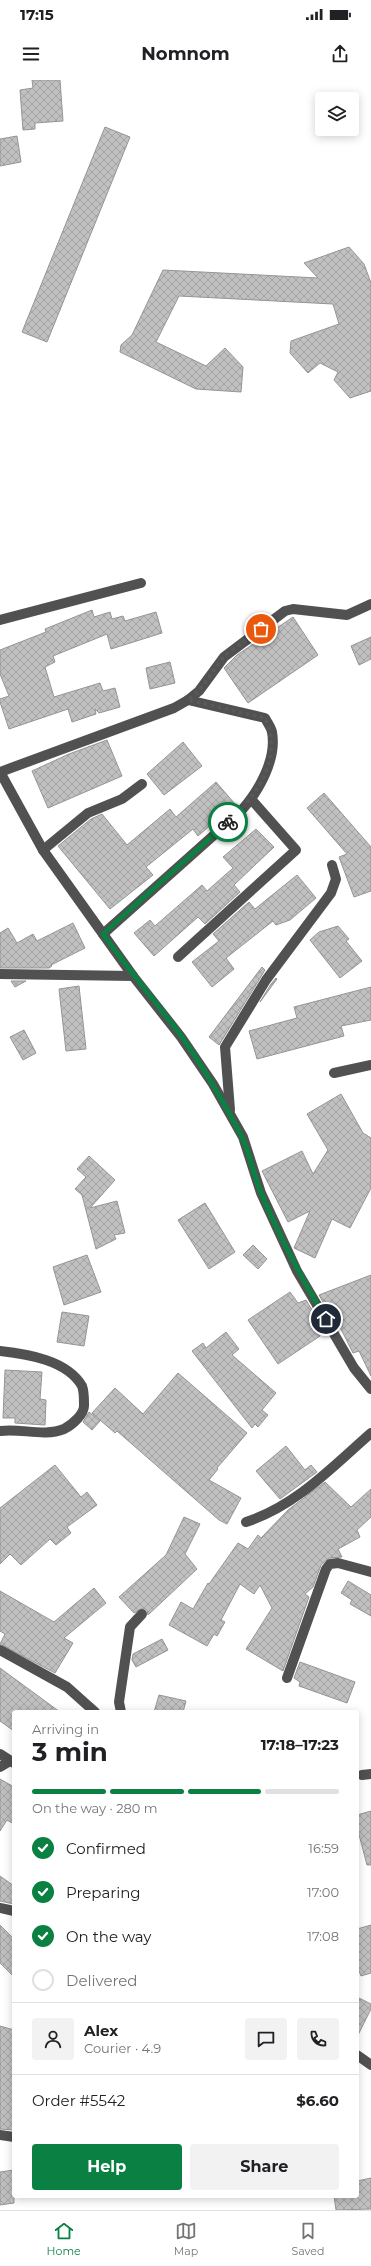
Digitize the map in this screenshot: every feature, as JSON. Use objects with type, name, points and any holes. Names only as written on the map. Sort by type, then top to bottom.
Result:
[{"type":"street","points":[[0,620],[141,583]]},
{"type":"street","points":[[371,604],[347,615],[293,609],[285,611],[224,656],[199,691],[188,700],[174,708],[0,772],[43,850],[133,976],[181,1037],[213,1084],[243,1138],[263,1199],[297,1271],[354,1368],[371,1389]]},
{"type":"street","points":[[103,934],[241,811],[251,800],[264,776],[272,751],[272,731],[265,718],[188,700]]},
{"type":"street","points":[[43,850],[88,813],[122,799],[142,784]]},
{"type":"street","points":[[178,957],[296,850],[251,800]]},
{"type":"street","points":[[230,1114],[225,1047],[266,980],[331,893],[336,879],[332,865]]},
{"type":"street","points":[[0,974],[133,976]]},
{"type":"street","points":[[334,1073],[371,1066]]},
{"type":"street","points":[[0,1351],[50,1361],[71,1372],[82,1387],[84,1407],[76,1421],[64,1429],[49,1432],[12,1429],[0,1431]]},
{"type":"street","points":[[246,1522],[279,1510],[300,1495],[371,1433]]},
{"type":"street","points":[[287,1678],[326,1569],[330,1564],[338,1563],[371,1572]]},
{"type":"street","points":[[121,1710],[119,1702],[130,1628],[142,1614]]},
{"type":"street","points":[[0,1650],[67,1687],[93,1710]]},
{"type":"street","points":[[0,1754],[12,1762]]},
{"type":"street","points":[[0,1767],[12,1762]]},
{"type":"street","points":[[0,1908],[12,1911]]},
{"type":"street","points":[[359,2056],[371,2065]]},
{"type":"street","points":[[0,2135],[12,2137]]},
{"type":"building","points":[[32,80],[60,80],[63,121],[35,123],[35,129],[23,130],[20,90],[33,88]]},
{"type":"building","points":[[105,127],[130,137],[47,342],[22,332]]},
{"type":"building","points":[[17,136],[21,162],[0,166],[0,139]]},
{"type":"building","points":[[349,247],[364,264],[371,283],[371,391],[350,398],[334,380],[338,372],[320,363],[308,373],[290,353],[291,341],[339,324],[333,304],[179,296],[156,342],[206,366],[225,348],[243,367],[241,392],[196,389],[120,352],[121,345],[132,335],[163,270],[318,278],[304,263]]},
{"type":"building","points":[[92,610],[94,617],[110,612],[112,619],[123,616],[125,621],[156,612],[162,633],[111,649],[107,634],[53,656],[55,662],[45,667],[54,697],[100,683],[103,691],[115,688],[120,707],[99,713],[95,709],[96,714],[72,722],[68,709],[9,729],[0,702],[0,699],[9,696],[0,674],[0,650],[46,632],[45,629]]},
{"type":"building","points":[[293,617],[318,655],[248,703],[224,668],[237,655]]},
{"type":"building","points":[[371,637],[371,659],[359,665],[351,646]]},
{"type":"building","points":[[170,662],[175,683],[150,689],[146,668]]},
{"type":"building","points":[[107,740],[122,776],[48,808],[32,771],[69,754]]},
{"type":"building","points":[[183,742],[202,766],[164,795],[147,774]]},
{"type":"building","points":[[216,782],[235,804],[198,836],[193,829],[146,867],[153,875],[110,909],[58,846],[91,819],[102,814],[127,845],[170,809],[176,817]]},
{"type":"building","points":[[324,793],[371,847],[371,891],[354,897],[339,857],[347,854],[307,808]]},
{"type":"building","points":[[256,829],[274,847],[234,885],[240,892],[205,924],[198,917],[154,956],[134,933],[150,920],[155,926],[202,885],[207,891],[233,868],[223,857]]},
{"type":"building","points":[[297,875],[316,898],[290,920],[276,925],[273,921],[226,958],[234,969],[212,987],[192,962],[219,941],[213,934],[249,902],[255,909]]},
{"type":"building","points":[[73,923],[85,948],[51,965],[52,966],[49,968],[0,968],[0,933],[8,928],[17,943],[33,934],[37,941]]},
{"type":"building","points":[[338,926],[349,939],[346,941],[362,961],[340,978],[310,940],[319,932]]},
{"type":"building","points":[[262,967],[265,970],[219,1045],[209,1037]]},
{"type":"building","points":[[276,978],[277,979],[260,1002],[271,984]]},
{"type":"building","points":[[11,981],[26,981],[15,987]]},
{"type":"building","points":[[79,986],[86,1049],[66,1051],[59,989]]},
{"type":"building","points":[[371,987],[371,1020],[341,1026],[344,1036],[257,1059],[249,1031],[297,1018],[294,1007]]},
{"type":"building","points":[[24,1030],[36,1053],[23,1060],[10,1037]]},
{"type":"building","points":[[341,1094],[363,1133],[371,1138],[371,1188],[350,1228],[332,1219],[315,1258],[294,1248],[310,1211],[288,1222],[262,1171],[302,1151],[313,1174],[328,1150],[307,1114]]},
{"type":"building","points":[[89,1156],[115,1180],[90,1208],[117,1201],[125,1233],[114,1235],[116,1239],[96,1249],[82,1195],[75,1189],[86,1177],[77,1169]]},
{"type":"building","points":[[205,1203],[235,1252],[209,1269],[178,1220]]},
{"type":"building","points":[[253,1245],[267,1259],[258,1269],[243,1255]]},
{"type":"building","points":[[87,1255],[101,1292],[64,1305],[53,1267]]},
{"type":"building","points":[[371,1275],[371,1376],[359,1351],[353,1353],[333,1313],[330,1314],[319,1295]]},
{"type":"building","points":[[290,1292],[298,1303],[306,1300],[317,1318],[309,1320],[320,1336],[278,1364],[248,1320]]},
{"type":"building","points":[[62,1312],[89,1316],[84,1346],[57,1342]]},
{"type":"building","points":[[226,1332],[239,1349],[232,1355],[276,1393],[262,1410],[268,1415],[258,1427],[255,1424],[252,1428],[192,1351],[203,1343],[206,1348]]},
{"type":"building","points":[[5,1370],[42,1372],[40,1399],[46,1400],[45,1425],[15,1423],[15,1418],[3,1418]]},
{"type":"building","points":[[178,1373],[247,1433],[217,1468],[218,1469],[209,1480],[241,1498],[227,1524],[219,1520],[117,1431],[115,1433],[92,1413],[115,1388],[143,1414]]},
{"type":"building","points":[[89,1412],[100,1421],[92,1430],[83,1422]]},
{"type":"building","points":[[286,1446],[305,1470],[311,1465],[317,1472],[280,1499],[256,1471]]},
{"type":"building","points":[[55,1465],[81,1497],[87,1492],[97,1505],[67,1527],[71,1533],[56,1545],[50,1539],[21,1565],[10,1554],[0,1564],[0,1508]]},
{"type":"building","points":[[325,1482],[351,1507],[371,1489],[371,1517],[357,1530],[360,1537],[338,1549],[342,1557],[329,1558],[321,1565],[313,1587],[305,1594],[309,1597],[283,1671],[246,1649],[272,1608],[260,1585],[254,1594],[240,1584],[221,1620],[225,1622],[217,1636],[214,1634],[207,1646],[169,1625],[181,1602],[193,1609],[208,1583],[209,1584],[238,1543],[248,1549],[258,1535],[261,1538],[288,1510]]},
{"type":"building","points":[[184,1517],[200,1524],[185,1554],[197,1569],[148,1615],[147,1610],[143,1608],[134,1613],[119,1597],[166,1555]]},
{"type":"building","points":[[348,1581],[371,1595],[371,1616],[350,1604],[352,1600],[341,1593]]},
{"type":"building","points":[[94,1588],[106,1603],[64,1638],[73,1643],[55,1673],[0,1644],[5,1634],[0,1631],[0,1591],[54,1622]]},
{"type":"building","points":[[162,1639],[168,1650],[136,1667],[132,1660],[133,1654]]},
{"type":"building","points":[[300,1662],[355,1682],[347,1703],[299,1686],[300,1682],[294,1678]]},
{"type":"building","points":[[0,1668],[57,1710],[12,1710],[12,1730],[0,1721]]},
{"type":"building","points":[[159,1695],[186,1701],[184,1710],[155,1710]]},
{"type":"building","points":[[0,1779],[12,1786],[12,1823],[7,1820],[0,1831]]},
{"type":"building","points":[[371,1811],[371,1865],[367,1865],[359,1835],[359,1814]]},
{"type":"building","points":[[0,1876],[12,1885],[12,1904],[0,1901]]},
{"type":"building","points":[[0,1925],[12,1937],[12,1975],[0,1963]]},
{"type":"building","points":[[371,1925],[371,1973],[361,1976],[359,1971],[359,1928]]},
{"type":"building","points":[[359,1998],[371,2004],[371,2009],[359,2033]]},
{"type":"building","points":[[0,2026],[12,2029],[12,2130],[0,2129]]},
{"type":"building","points":[[12,2170],[12,2198],[14,2198],[14,2203],[0,2205],[0,2172]]},
{"type":"building","points":[[371,2178],[371,2209],[336,2210],[334,2198],[359,2198],[359,2181]]},
{"type":"way so far","points":[[228,822],[251,800],[264,776],[272,751],[272,731],[265,718],[248,712],[188,700],[199,691],[224,656],[261,629]]},
{"type":"route","points":[[228,822],[103,934],[133,976],[181,1037],[213,1084],[243,1138],[261,1193],[297,1271],[326,1319]]}]
